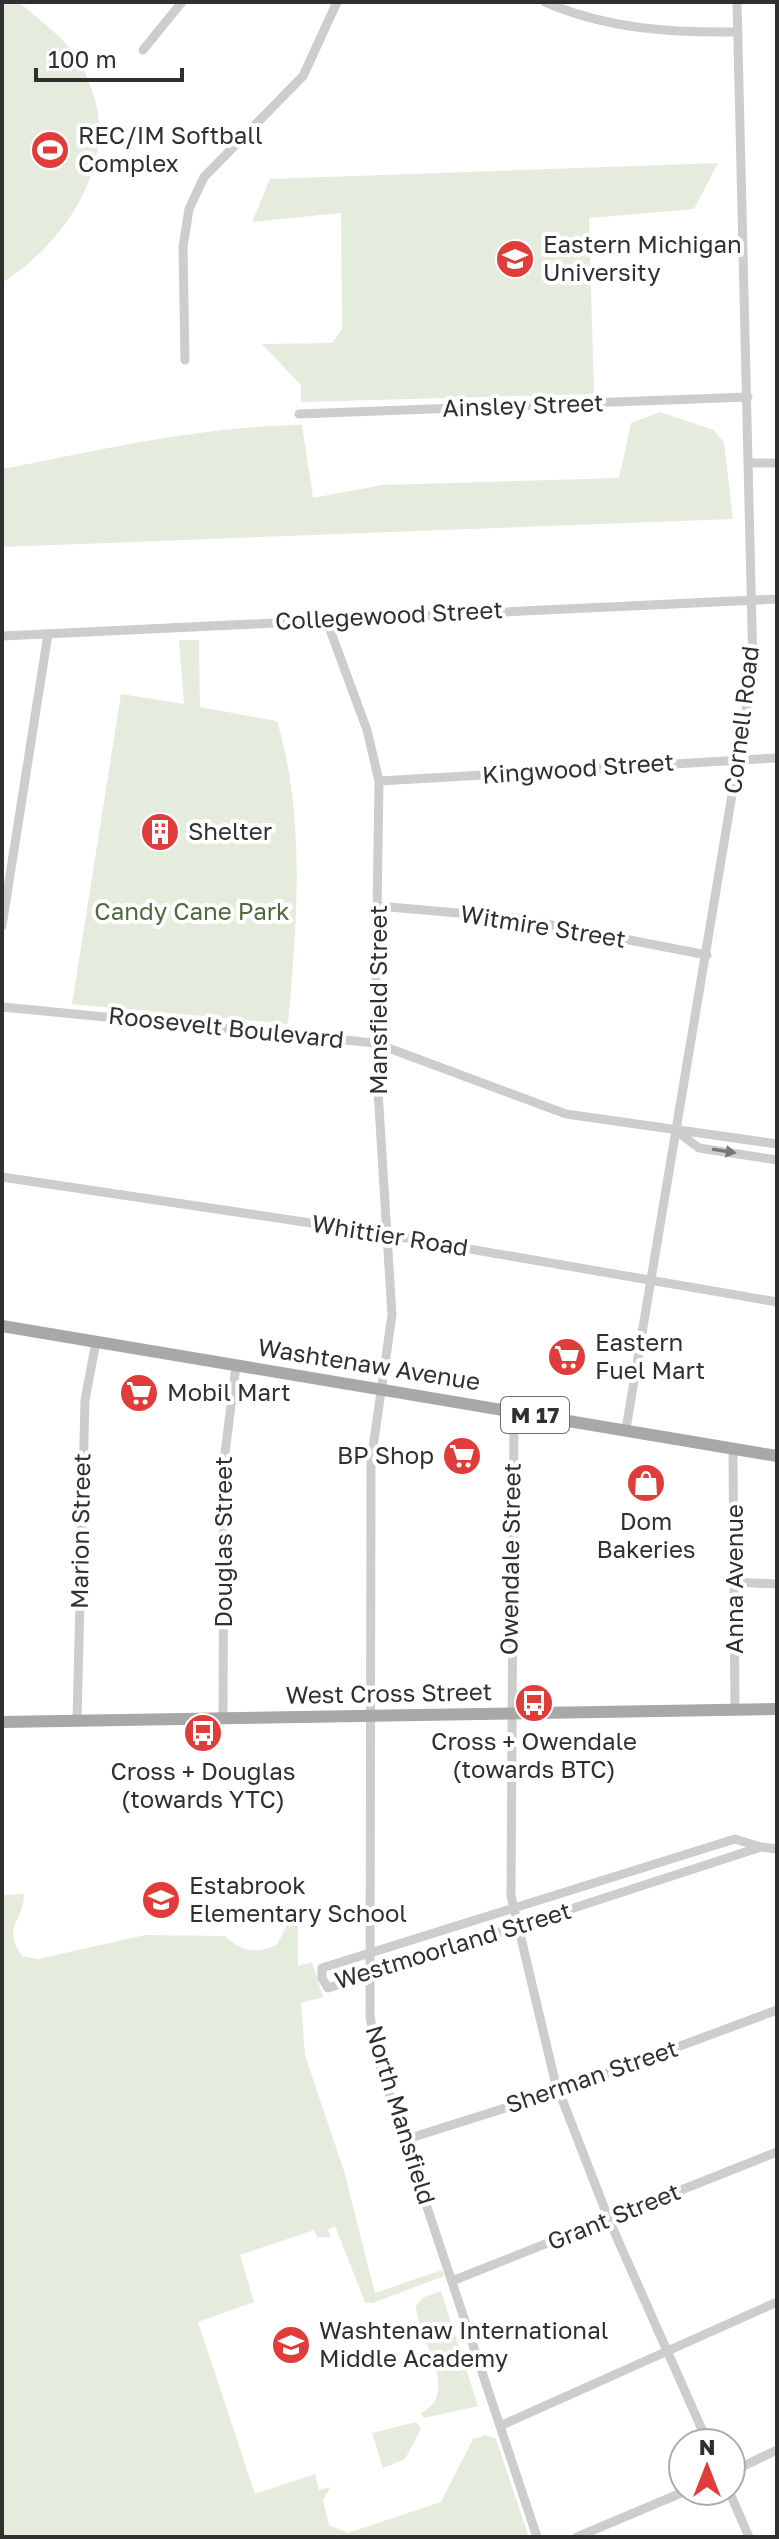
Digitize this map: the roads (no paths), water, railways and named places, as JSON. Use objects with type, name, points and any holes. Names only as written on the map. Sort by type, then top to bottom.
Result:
[{"type":"main road","name":"Washtenaw Avenue","points":[[2,1326],[777,1456]]},
{"type":"main road","name":"West Cross Street","points":[[2,1722],[777,1709]]},
{"type":"street","points":[[143,50],[182,2]]},
{"type":"street","points":[[185,360],[183,247],[187,219],[197,192],[217,163],[303,76],[337,2]]},
{"type":"street","points":[[545,2],[630,27],[666,32],[738,32]]},
{"type":"street","name":"Cornell Road","points":[[626,1429],[753,669],[737,2]]},
{"type":"street","name":"Ainsley Street","points":[[299,414],[748,397]]},
{"type":"street","points":[[748,463],[777,463]]},
{"type":"street","name":"Collegewood Street","points":[[2,636],[777,599]]},
{"type":"street","name":"Mansfield Street","points":[[326,619],[367,730],[379,781],[375,1043],[392,1331],[383,1389]]},
{"type":"street","points":[[2,926],[48,634]]},
{"type":"street","name":"Kingwood Street","points":[[379,781],[777,758]]},
{"type":"street","points":[[2,856],[13,858]]},
{"type":"street","name":"Witmire Street","points":[[378,906],[515,918],[707,955]]},
{"type":"street","name":"Roosevelt Boulevard","points":[[2,1007],[375,1043],[554,1111],[777,1144]]},
{"type":"street","name":"Roosevelt Boulevard","points":[[676,1131],[699,1148],[777,1160]]},
{"type":"street","name":"Whittier Road","points":[[2,1177],[388,1236],[777,1302]]},
{"type":"street","name":"Marion Street","points":[[77,1721],[82,1448],[86,1387],[96,1342]]},
{"type":"street","name":"Douglas Street","points":[[223,1718],[224,1461],[236,1366]]},
{"type":"street","name":"North Mansfield","points":[[383,1389],[371,1461],[372,2036],[537,2537]]},
{"type":"street","name":"Owendale Street","points":[[514,1411],[509,1853],[514,1908],[559,2091],[609,2220],[701,2427]]},
{"type":"street","name":"Anna Avenue","points":[[733,1449],[735,1709]]},
{"type":"street","points":[[735,1582],[777,1584]]},
{"type":"street","name":"Westmoorland Street","points":[[761,1847],[328,1988],[322,1968],[735,1839],[777,1849]]},
{"type":"street","name":"Sherman Street","points":[[404,2140],[559,2091],[777,2010]]},
{"type":"street","name":"Grant Street","points":[[452,2281],[777,2152]]},
{"type":"street","points":[[500,2426],[777,2302]]},
{"type":"street","points":[[747,2464],[777,2450]]},
{"type":"street","points":[[577,2537],[667,2499]]},
{"type":"street","points":[[736,2507],[749,2537]]},
{"type":"place","name":"REC/IM Softball Complex","points":[[50,150]]},
{"type":"place","name":"Eastern Michigan University","points":[[515,259]]},
{"type":"place","name":"Shelter","points":[[160,832]]},
{"type":"place","name":"Eastern Fuel Mart","points":[[567,1357]]},
{"type":"place","name":"Mobil Mart","points":[[139,1393]]},
{"type":"place","name":"BP Shop","points":[[462,1456]]},
{"type":"place","name":"Dom Bakeries","points":[[646,1483]]},
{"type":"place","name":"Cross + Owendale (towards BTC)","points":[[534,1703]]},
{"type":"place","name":"Cross + Douglas (towards YTC)","points":[[203,1733]]},
{"type":"place","name":"Estabrook Elementary School","points":[[161,1900]]},
{"type":"place","name":"Washtenaw International Middle Academy","points":[[291,2345]]},
{"type":"park label","name":"Candy Cane Park","points":[[192,912]]}]
